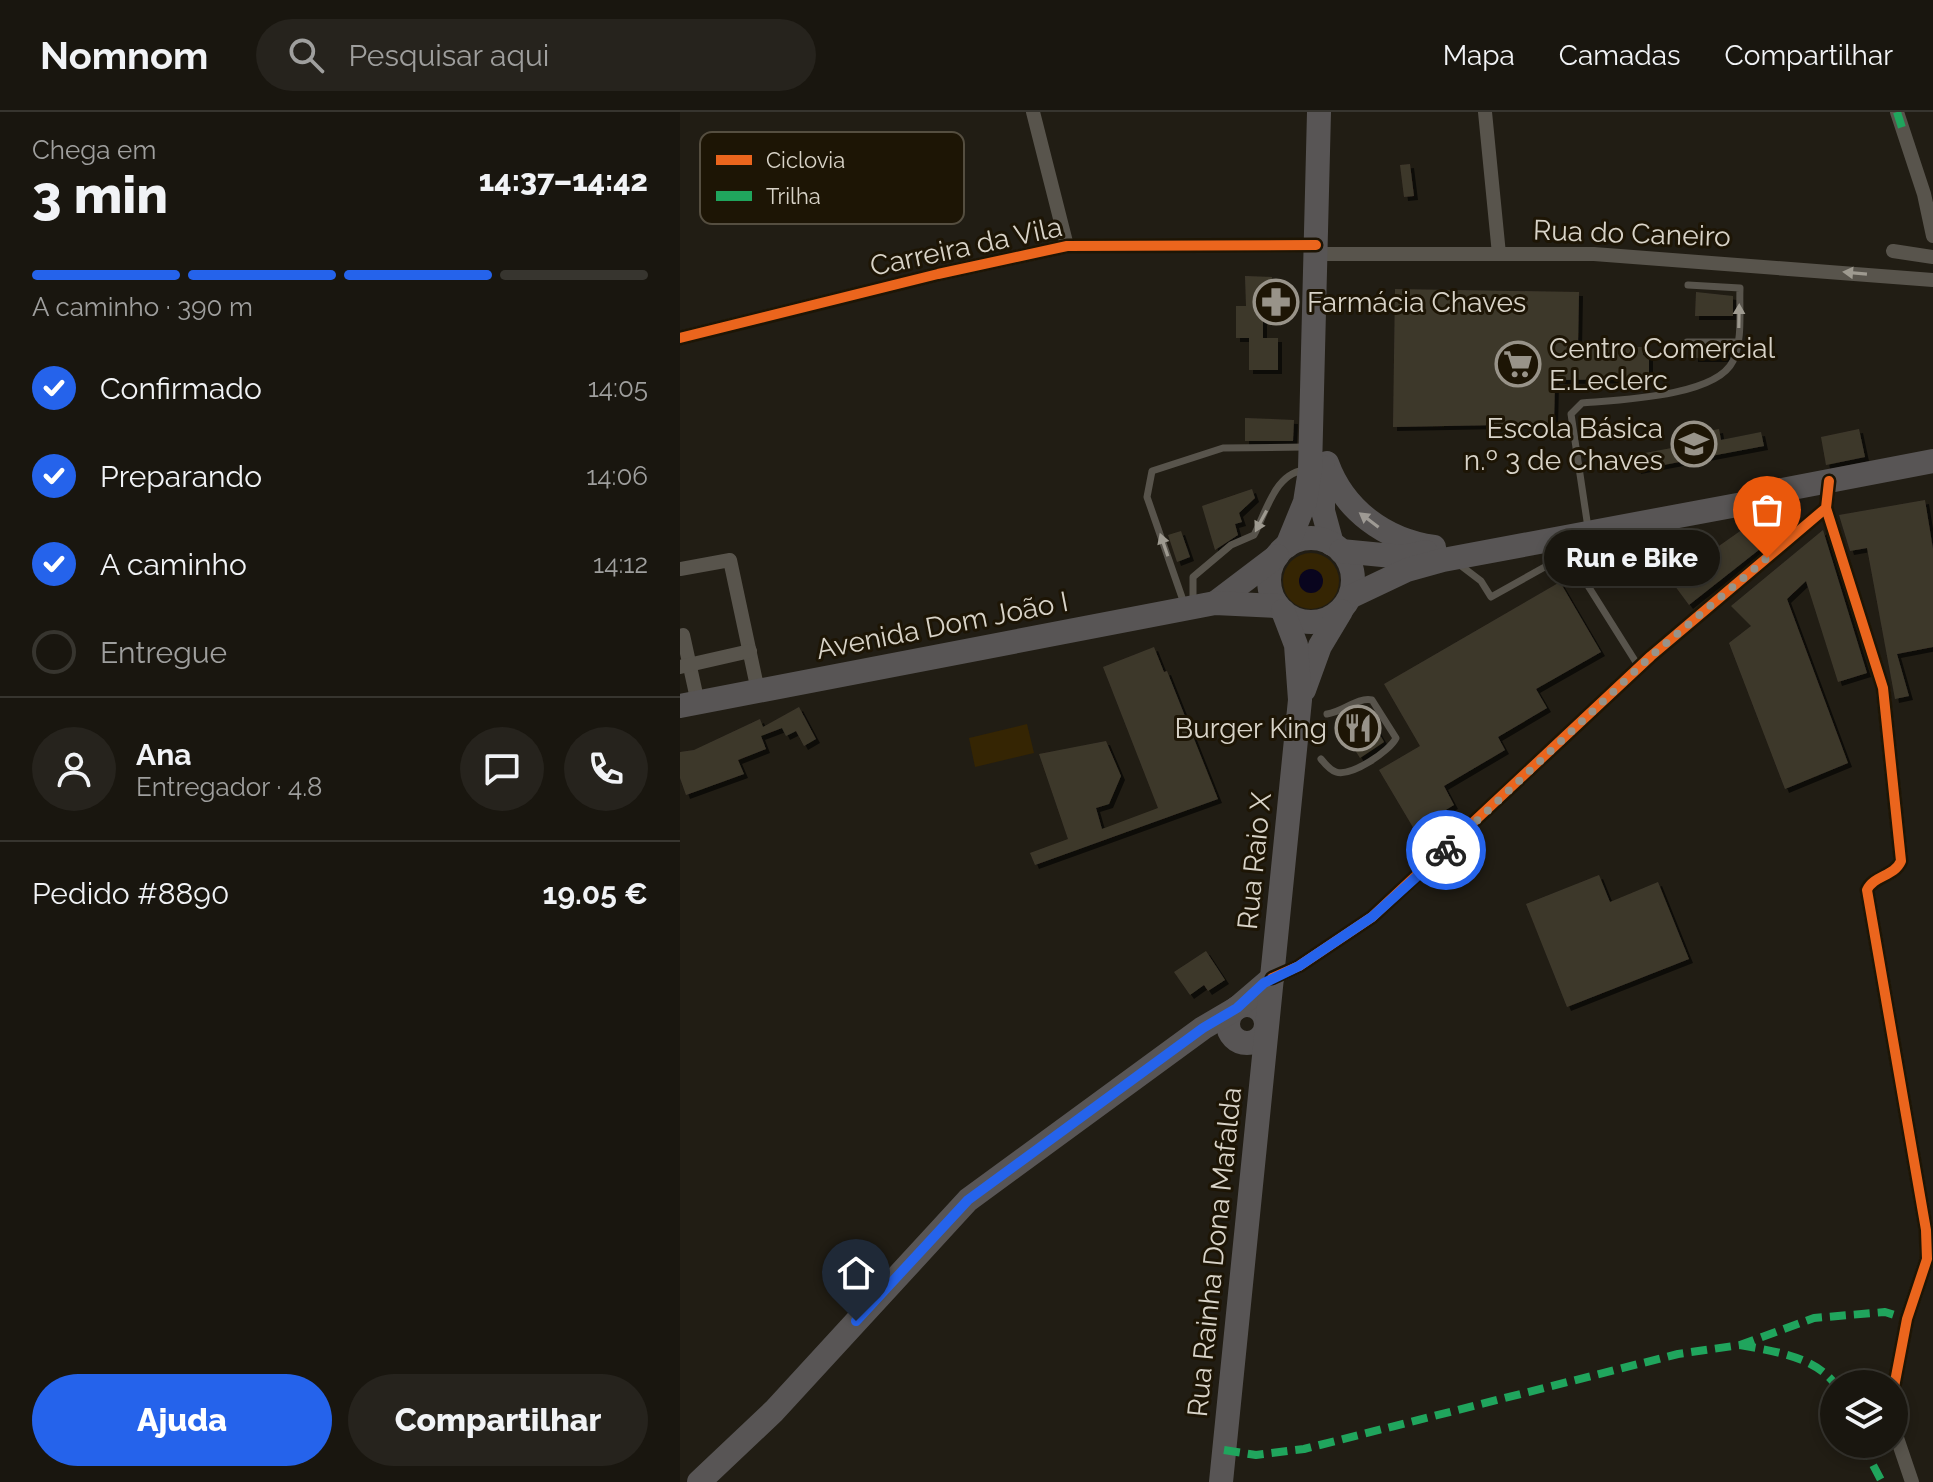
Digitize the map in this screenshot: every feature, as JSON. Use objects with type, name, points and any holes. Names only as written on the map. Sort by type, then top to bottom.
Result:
[{"type":"main road","points":[[1319,112],[1320,251],[1314,455],[1305,502],[1269,581],[1280,608],[1306,622],[1330,618],[1345,604],[1442,554],[1587,521],[1744,491],[1782,490],[1933,461]]},
{"type":"main road","points":[[1320,251],[1331,112]]},
{"type":"main road","points":[[1314,455],[1323,511],[1337,547],[1353,573],[1345,604]]},
{"type":"main road","points":[[1314,455],[1361,515],[1393,535],[1442,554]]},
{"type":"main road","points":[[1282,551],[1309,538],[1337,547],[1403,557],[1442,554],[1748,503],[1782,490]]},
{"type":"main road","name":"Avenida Dom João I","points":[[1198,606],[1282,551]]},
{"type":"main road","name":"Rua Raio X","points":[[1300,700],[1320,646],[1345,604]]},
{"type":"main road","name":"Avenida Dom João I","points":[[689,705],[1198,606],[1280,608]]},
{"type":"main road","name":"Rua Raio X","points":[[1265,1028],[1300,700],[1296,645],[1280,608]]},
{"type":"main road","points":[[699,1482],[774,1411],[968,1200],[1237,1008],[1272,978]]},
{"type":"main road","points":[[1185,1043],[1221,1035],[1243,1042],[1257,1040],[1265,1028],[1265,1021],[1251,1006],[1237,1008]]},
{"type":"main road","points":[[1237,1008],[1228,1024],[1252,1067],[1260,1094]]},
{"type":"main road","name":"Rua Rainha Dona Mafalda","points":[[1221,1482],[1265,1028]]},
{"type":"street","points":[[1033,112],[1067,246]]},
{"type":"street","points":[[1485,112],[1499,254]]},
{"type":"street","points":[[1897,112],[1933,236]]},
{"type":"street","name":"Carreira da Vila","points":[[680,338],[938,274],[1067,246],[1320,251]]},
{"type":"street","name":"Rua do Caneiro","points":[[1320,251],[1594,254],[1933,280]]},
{"type":"street","points":[[1893,251],[1933,257]]},
{"type":"street","points":[[1829,481],[1826,508],[1883,688],[1901,861],[1893,872],[1874,880],[1867,890],[1926,1230],[1927,1259],[1907,1319],[1897,1370]]},
{"type":"street","points":[[1272,978],[1299,966],[1372,917],[1639,667],[1826,508]]},
{"type":"street","points":[[680,569],[730,560],[758,691]]},
{"type":"street","points":[[683,635],[689,705]]},
{"type":"street","points":[[685,666],[750,651]]},
{"type":"street","points":[[1904,1458],[1912,1482]]},
{"type":"lane","points":[[1587,521],[1571,414],[1573,408],[1582,403],[1655,397],[1721,377],[1732,363],[1739,342],[1740,288],[1688,285]]},
{"type":"lane","points":[[1687,342],[1739,342]]},
{"type":"lane","points":[[1198,606],[1147,497],[1152,471],[1223,448],[1314,455]]},
{"type":"lane","points":[[1198,606],[1193,577],[1231,545],[1254,535],[1284,476],[1314,455]]},
{"type":"lane","points":[[1442,554],[1467,567],[1491,597],[1568,554],[1639,667]]},
{"type":"lane","points":[[1321,759],[1332,771],[1346,772],[1392,746],[1396,738],[1372,700],[1363,699],[1340,712],[1327,714]]},
{"type":"shaded area","points":[[1311,553],[1331,561],[1339,581],[1331,601],[1311,609],[1291,601],[1283,581],[1291,561]]},
{"type":"shaded area","points":[[1027,724],[1034,753],[975,767],[969,738]]},
{"type":"water","points":[[1311,569],[1320,572],[1323,581],[1320,590],[1311,593],[1302,590],[1299,581],[1302,572]]},
{"type":"building","points":[[1410,164],[1414,196],[1404,197],[1400,165]]},
{"type":"building","points":[[1245,276],[1272,277],[1272,307],[1263,307],[1263,338],[1278,338],[1278,370],[1249,370],[1249,338],[1236,338],[1236,306],[1246,306]]},
{"type":"building","name":"Centro Comercial E.Leclerc","points":[[1395,289],[1579,292],[1578,346],[1643,347],[1643,355],[1649,356],[1649,379],[1555,380],[1554,424],[1393,427]]},
{"type":"building","points":[[1696,292],[1733,296],[1733,316],[1695,316]]},
{"type":"building","points":[[1694,348],[1726,348],[1726,358],[1694,358]]},
{"type":"building","points":[[1245,418],[1294,420],[1293,441],[1245,441]]},
{"type":"building","points":[[1719,429],[1721,440],[1761,432],[1764,446],[1637,470],[1634,455],[1677,447],[1675,438]]},
{"type":"building","points":[[1859,429],[1865,457],[1826,465],[1821,437]]},
{"type":"building","points":[[1252,489],[1255,498],[1239,513],[1242,522],[1235,524],[1238,535],[1215,550],[1202,506]]},
{"type":"building","points":[[1925,500],[1933,549],[1933,647],[1897,654],[1909,696],[1895,699],[1867,548],[1850,551],[1839,515]]},
{"type":"building","points":[[1776,509],[1784,530],[1689,605],[1675,586],[1713,558],[1709,553],[1753,522],[1751,518]]},
{"type":"building","points":[[1823,530],[1867,673],[1838,682],[1806,581],[1787,599],[1848,763],[1785,789],[1729,643],[1751,626],[1731,606]]},
{"type":"building","points":[[1181,531],[1190,557],[1177,562],[1168,535]]},
{"type":"building","points":[[1560,582],[1601,652],[1536,689],[1547,708],[1498,737],[1505,750],[1444,786],[1454,805],[1414,829],[1379,770],[1420,746],[1384,684]]},
{"type":"building","points":[[1154,647],[1164,672],[1167,671],[1218,799],[1035,865],[1030,853],[1068,839],[1039,754],[1106,741],[1121,776],[1109,804],[1096,808],[1102,829],[1158,808],[1103,667]]},
{"type":"building","points":[[799,707],[816,739],[804,746],[796,731],[786,736],[782,728],[761,736],[766,749],[738,760],[744,774],[686,795],[680,778],[680,752],[694,750],[760,719],[763,727]]},
{"type":"building","name":"Burger King","points":[[1364,707],[1384,742],[1360,758],[1336,720]]},
{"type":"building","points":[[1599,875],[1610,902],[1658,882],[1689,959],[1567,1007],[1526,904]]},
{"type":"building","points":[[1206,951],[1225,980],[1208,991],[1204,985],[1190,995],[1174,972]]},
{"type":"marked path","points":[[1897,112],[1904,134]]},
{"type":"marked path","points":[[1224,1450],[1256,1455],[1304,1449],[1678,1354],[1740,1345],[1814,1318],[1885,1312],[1907,1319]]},
{"type":"marked path","points":[[1740,1345],[1779,1353],[1820,1370]]},
{"type":"marked path","points":[[1869,1458],[1882,1482]]},
{"type":"cycle path","points":[[680,338],[938,274],[1067,246],[1316,245]]},
{"type":"cycle path","points":[[1272,978],[1299,966],[1372,917],[1651,656],[1826,508],[1829,481]]},
{"type":"cycle path","points":[[1826,508],[1883,688],[1901,861],[1867,890],[1926,1230],[1927,1259],[1907,1319],[1897,1370]]},
{"type":"way so far","points":[[1446,850],[1651,656],[1767,558]]},
{"type":"place","name":"Farmácia Chaves","points":[[1276,302]]},
{"type":"place","name":"Centro Comercial E.Leclerc","points":[[1518,364]]},
{"type":"place","name":"Escola Básica n.º 3 de Chaves","points":[[1694,444]]},
{"type":"place","name":"Run e Bike","points":[[1767,558]]},
{"type":"place","name":"Burger King","points":[[1358,728]]},
{"type":"route","points":[[856,1321],[968,1200],[1214,1020],[1237,1008],[1264,983],[1299,966],[1372,917],[1446,850]]}]
